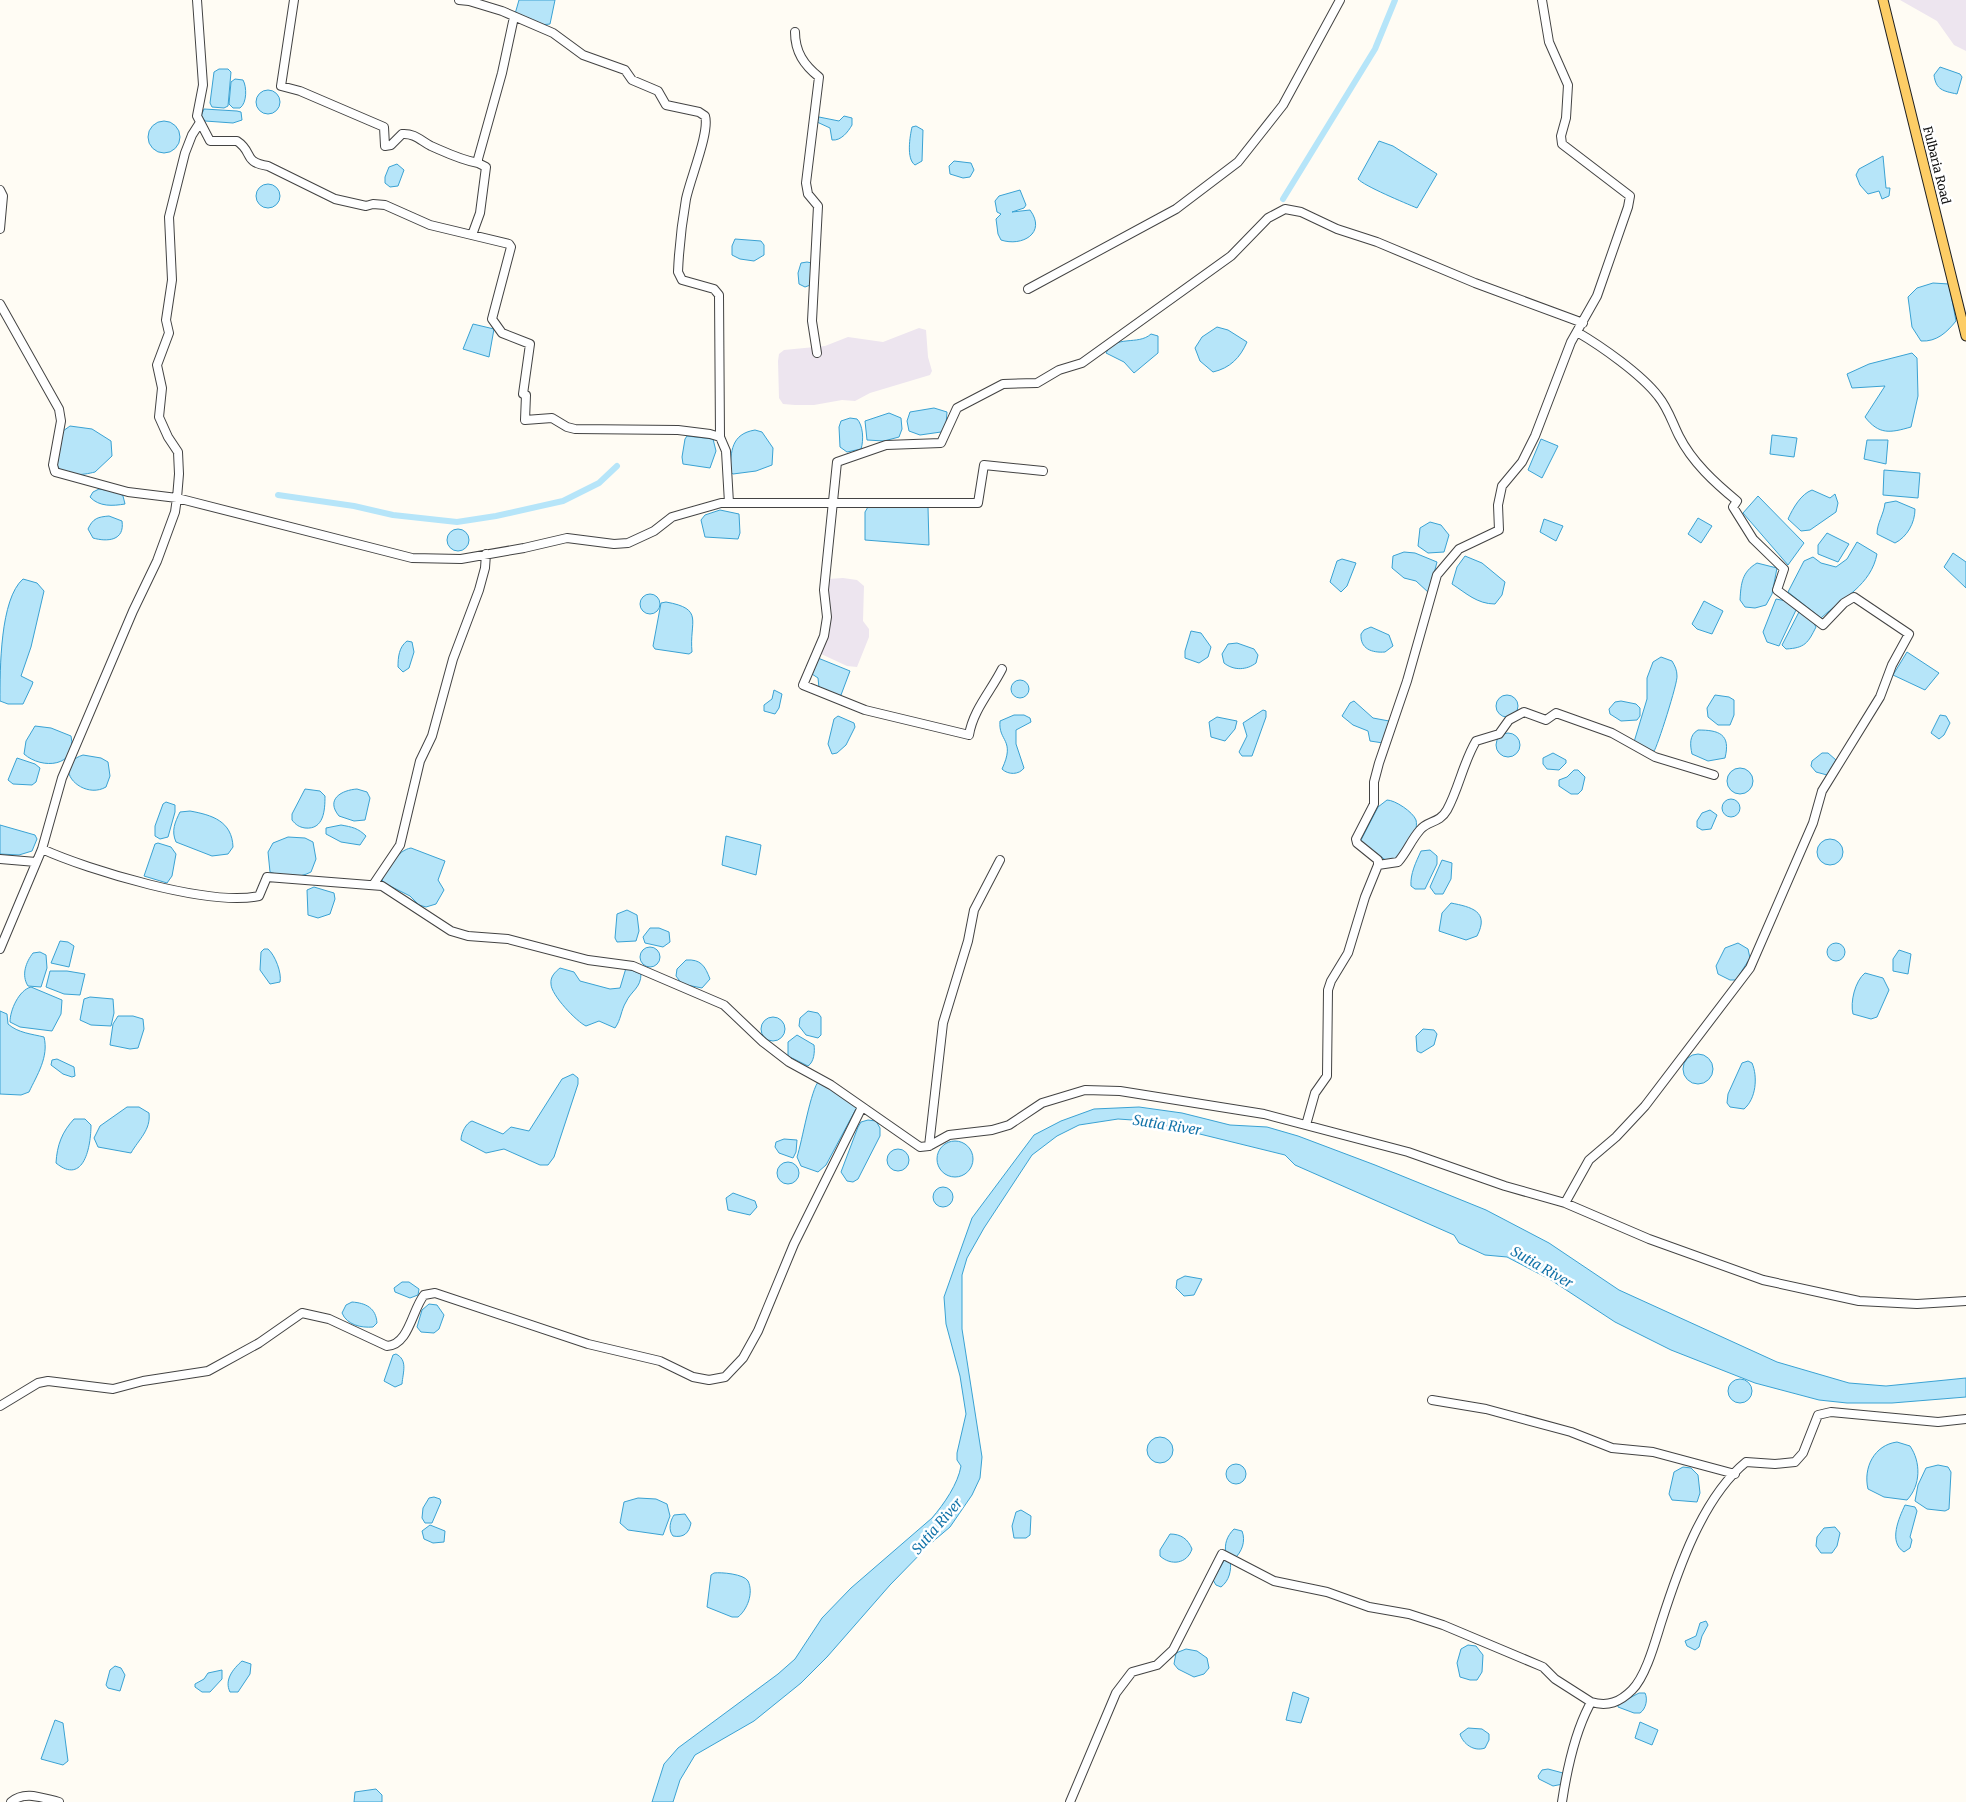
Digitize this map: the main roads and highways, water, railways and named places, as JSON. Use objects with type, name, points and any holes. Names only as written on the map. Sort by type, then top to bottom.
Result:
[{"type":"main road","name":"Fulbaria Road","points":[[1883,0],[1966,336]]},
{"type":"water","points":[[519,0],[555,0],[550,24],[540,25],[515,14]]},
{"type":"water","points":[[1940,67],[1960,74],[1962,77],[1957,94],[1944,91],[1936,84],[1934,75]]},
{"type":"water","points":[[219,69],[228,69],[231,72],[228,106],[224,108],[212,107],[210,103],[214,72]]},
{"type":"water","points":[[235,79],[243,80],[245,87],[246,95],[240,108],[233,108],[229,104],[231,82]]},
{"type":"water","points":[[268,90],[277,93],[280,102],[277,111],[268,114],[259,111],[256,102],[259,93]]},
{"type":"water","points":[[204,109],[241,112],[242,120],[233,123],[205,121],[201,116]]},
{"type":"water","points":[[844,116],[852,118],[852,125],[844,136],[835,140],[832,140],[830,128],[817,122],[819,117],[839,121]]},
{"type":"water","points":[[164,121],[170,122],[175,126],[179,131],[179,143],[175,148],[170,152],[164,153],[158,152],[153,148],[149,143],[148,137],[149,131],[153,126],[158,122]]},
{"type":"water","points":[[916,126],[923,130],[922,161],[915,165],[910,158],[909,147],[912,127]]},
{"type":"water","points":[[1379,141],[1393,146],[1437,174],[1417,208],[1376,190],[1358,179]]},
{"type":"water","points":[[1883,156],[1886,188],[1890,188],[1889,196],[1882,199],[1879,191],[1868,194],[1860,185],[1856,175],[1859,169]]},
{"type":"water","points":[[954,161],[971,163],[974,170],[970,177],[963,178],[950,174],[949,166]]},
{"type":"water","points":[[397,164],[404,170],[398,186],[390,187],[385,183],[385,177],[389,167]]},
{"type":"water","points":[[268,184],[277,187],[280,196],[277,205],[268,208],[259,205],[256,196],[259,187]]},
{"type":"water","points":[[1020,190],[1026,205],[1024,208],[1012,212],[1030,210],[1036,225],[1034,231],[1024,240],[1017,242],[1001,240],[998,234],[996,219],[1001,214],[997,212],[995,201],[999,196]]},
{"type":"water","points":[[735,239],[761,241],[764,245],[764,255],[754,261],[740,259],[732,255],[732,246]]},
{"type":"water","points":[[801,263],[812,263],[813,284],[805,287],[799,284],[798,273]]},
{"type":"water","points":[[1933,283],[1949,284],[1956,321],[1937,338],[1921,341],[1912,327],[1908,297],[1917,288]]},
{"type":"water","points":[[473,324],[494,329],[489,357],[463,349]]},
{"type":"water","points":[[1217,327],[1228,330],[1247,342],[1234,362],[1213,372],[1200,361],[1195,348],[1202,337]]},
{"type":"water","points":[[1151,334],[1158,336],[1158,353],[1134,373],[1124,362],[1106,353],[1115,344],[1140,339]]},
{"type":"water","points":[[1912,353],[1917,358],[1918,396],[1911,427],[1891,431],[1880,430],[1865,417],[1885,386],[1852,388],[1847,374],[1869,364]]},
{"type":"water","points":[[934,408],[947,412],[946,425],[941,432],[920,435],[909,431],[907,421],[910,412]]},
{"type":"water","points":[[889,413],[901,418],[902,429],[899,437],[884,441],[867,440],[865,421]]},
{"type":"water","points":[[850,418],[857,419],[859,422],[862,429],[862,441],[861,449],[847,452],[840,447],[839,427],[841,421]]},
{"type":"water","points":[[70,426],[92,429],[111,441],[112,456],[95,472],[80,475],[69,474],[57,465],[63,431]]},
{"type":"water","points":[[755,430],[762,432],[773,448],[772,465],[756,471],[733,474],[730,472],[734,445],[741,435]]},
{"type":"water","points":[[1772,435],[1797,438],[1794,457],[1770,454]]},
{"type":"water","points":[[687,436],[713,439],[716,451],[710,468],[683,464],[682,457]]},
{"type":"water","points":[[1541,439],[1558,446],[1542,478],[1528,470]]},
{"type":"water","points":[[1867,440],[1888,440],[1886,464],[1864,459]]},
{"type":"water","points":[[1884,470],[1920,473],[1918,498],[1883,495]]},
{"type":"water","points":[[99,489],[118,492],[123,496],[125,504],[111,505],[98,503],[90,497],[93,492]]},
{"type":"water","points":[[1812,490],[1830,498],[1835,494],[1838,503],[1836,512],[1810,530],[1801,531],[1788,519],[1801,498]]},
{"type":"water","points":[[1758,496],[1804,543],[1788,565],[1743,513]]},
{"type":"water","points":[[1896,501],[1915,509],[1910,529],[1895,543],[1877,534],[1885,503]]},
{"type":"water","points":[[926,505],[928,507],[929,545],[865,540],[865,512],[868,507]]},
{"type":"water","points":[[720,510],[739,514],[740,533],[738,539],[705,537],[701,520],[705,515]]},
{"type":"water","points":[[109,516],[122,521],[121,533],[109,540],[93,538],[88,529],[92,522]]},
{"type":"water","points":[[1698,518],[1712,526],[1701,543],[1688,534]]},
{"type":"water","points":[[1544,519],[1563,526],[1556,541],[1540,532]]},
{"type":"water","points":[[1430,522],[1441,525],[1449,535],[1444,552],[1428,553],[1418,546],[1420,528]]},
{"type":"water","points":[[454,529],[462,529],[469,536],[469,544],[462,551],[454,551],[447,544],[447,536]]},
{"type":"water","points":[[1827,533],[1849,544],[1838,562],[1818,554],[1818,545]]},
{"type":"water","points":[[1857,542],[1877,554],[1874,565],[1855,590],[1821,618],[1788,592],[1804,561],[1813,557],[1821,563],[1836,567],[1847,559]]},
{"type":"water","points":[[1404,552],[1415,553],[1437,562],[1429,593],[1416,581],[1404,578],[1392,568],[1393,556]]},
{"type":"water","points":[[1953,553],[1966,562],[1966,588],[1944,567]]},
{"type":"water","points":[[1465,556],[1482,563],[1505,582],[1502,595],[1495,604],[1477,600],[1452,584],[1457,567]]},
{"type":"water","points":[[1342,559],[1356,563],[1347,586],[1341,592],[1330,582],[1337,561]]},
{"type":"water","points":[[1757,563],[1777,568],[1772,594],[1766,605],[1755,608],[1745,607],[1740,600],[1742,583],[1748,570]]},
{"type":"water","points":[[23,579],[37,583],[44,591],[31,647],[21,676],[33,682],[23,704],[8,704],[0,701],[3,635],[10,602],[15,589]]},
{"type":"water","points":[[650,594],[657,597],[660,604],[657,611],[650,614],[643,611],[640,604],[643,597]]},
{"type":"water","points":[[1776,599],[1786,601],[1796,610],[1779,646],[1767,642],[1763,632]]},
{"type":"water","points":[[1704,601],[1723,611],[1712,634],[1697,629],[1692,624]]},
{"type":"water","points":[[666,602],[686,608],[691,613],[693,618],[692,652],[689,654],[655,649],[653,646],[661,603]]},
{"type":"water","points":[[1800,610],[1811,618],[1816,627],[1805,644],[1786,649],[1782,645]]},
{"type":"water","points":[[1371,627],[1389,635],[1393,646],[1385,652],[1371,651],[1365,647],[1362,643],[1361,634],[1364,630]]},
{"type":"water","points":[[1191,631],[1201,633],[1211,647],[1208,657],[1199,663],[1185,658],[1185,651]]},
{"type":"water","points":[[407,641],[412,642],[414,652],[409,668],[403,672],[398,667],[399,656],[402,646]]},
{"type":"water","points":[[1237,643],[1254,649],[1258,655],[1256,663],[1240,669],[1224,663],[1222,654],[1228,644]]},
{"type":"water","points":[[1907,652],[1939,673],[1925,690],[1893,675]]},
{"type":"water","points":[[1661,657],[1672,661],[1676,668],[1677,676],[1667,715],[1654,751],[1647,750],[1634,742],[1647,699],[1647,678],[1653,662]]},
{"type":"water","points":[[818,658],[850,671],[841,695],[838,696],[819,688],[818,678],[812,674]]},
{"type":"water","points":[[1020,680],[1026,683],[1029,689],[1026,695],[1020,698],[1014,695],[1011,689],[1014,683]]},
{"type":"water","points":[[774,690],[782,694],[779,708],[775,714],[764,711],[764,705],[772,699]]},
{"type":"water","points":[[1507,695],[1517,702],[1518,706],[1511,716],[1507,717],[1497,710],[1496,706],[1503,696]]},
{"type":"water","points":[[1715,695],[1729,697],[1734,700],[1734,715],[1730,725],[1718,725],[1708,717],[1707,708]]},
{"type":"water","points":[[1354,701],[1373,718],[1389,721],[1383,743],[1370,741],[1368,731],[1353,725],[1342,716],[1350,703]]},
{"type":"water","points":[[1621,701],[1636,704],[1640,708],[1640,716],[1637,720],[1621,721],[1610,714],[1609,709],[1615,702]]},
{"type":"water","points":[[1263,710],[1266,711],[1266,717],[1252,756],[1242,756],[1239,752],[1247,736],[1243,723]]},
{"type":"water","points":[[1014,715],[1024,715],[1030,718],[1031,722],[1016,730],[1016,744],[1024,768],[1019,772],[1013,773],[1002,769],[1006,759],[1007,746],[1001,733],[1000,721]]},
{"type":"water","points":[[1940,715],[1946,716],[1950,723],[1944,735],[1939,739],[1931,733]]},
{"type":"water","points":[[838,716],[854,723],[855,727],[846,745],[837,753],[832,754],[828,744],[834,719]]},
{"type":"water","points":[[1217,717],[1237,721],[1235,729],[1225,741],[1211,737],[1209,722]]},
{"type":"water","points":[[35,726],[51,728],[71,736],[72,746],[64,760],[49,764],[31,759],[24,754],[26,741]]},
{"type":"water","points":[[1698,730],[1712,731],[1722,735],[1726,744],[1725,758],[1708,761],[1692,754],[1692,737]]},
{"type":"water","points":[[1508,733],[1516,737],[1520,745],[1516,753],[1508,757],[1500,753],[1496,745],[1500,737]]},
{"type":"water","points":[[1553,753],[1566,760],[1566,763],[1559,770],[1547,769],[1543,764],[1543,758]]},
{"type":"water","points":[[1822,753],[1828,753],[1836,760],[1827,775],[1816,772],[1811,766],[1812,761]]},
{"type":"water","points":[[83,755],[101,758],[108,762],[110,776],[106,787],[97,790],[87,789],[79,786],[73,780],[69,774],[69,767],[73,760]]},
{"type":"water","points":[[17,758],[35,764],[40,768],[36,782],[32,785],[13,784],[8,780]]},
{"type":"water","points":[[1740,768],[1749,772],[1753,781],[1749,790],[1740,794],[1731,790],[1727,781],[1731,772]]},
{"type":"water","points":[[1574,770],[1578,770],[1585,777],[1582,790],[1578,794],[1571,794],[1559,786],[1559,780],[1567,777]]},
{"type":"water","points":[[305,789],[320,791],[325,796],[322,818],[316,826],[311,828],[301,827],[292,820],[292,814]]},
{"type":"water","points":[[357,789],[367,792],[370,798],[365,820],[354,821],[339,816],[334,805],[337,796],[346,791]]},
{"type":"water","points":[[1727,799],[1735,799],[1740,804],[1738,815],[1727,817],[1722,812],[1722,804]]},
{"type":"water","points":[[1387,800],[1399,804],[1408,810],[1416,820],[1416,832],[1397,859],[1387,861],[1360,842],[1378,807]]},
{"type":"water","points":[[166,802],[175,805],[175,812],[168,837],[160,839],[155,836],[155,826],[163,804]]},
{"type":"water","points":[[1710,810],[1717,815],[1711,829],[1702,830],[1697,827],[1697,821],[1702,813]]},
{"type":"water","points":[[190,811],[213,817],[225,825],[232,838],[233,847],[228,854],[212,856],[176,842],[174,830],[178,816],[180,812]]},
{"type":"water","points":[[0,825],[35,835],[37,839],[32,851],[19,855],[0,854]]},
{"type":"water","points":[[341,825],[355,828],[366,836],[360,845],[341,842],[326,834],[326,828]]},
{"type":"water","points":[[726,836],[761,845],[756,875],[722,865]]},
{"type":"water","points":[[288,837],[305,838],[313,842],[316,859],[311,872],[301,876],[290,876],[270,872],[268,852],[273,843]]},
{"type":"water","points":[[1830,839],[1839,843],[1843,852],[1839,861],[1830,865],[1821,861],[1817,852],[1821,843]]},
{"type":"water","points":[[158,843],[171,847],[176,854],[172,876],[167,883],[144,876],[155,844]]},
{"type":"water","points":[[411,848],[445,861],[438,880],[444,890],[436,904],[426,907],[419,905],[410,896],[382,880],[397,856],[406,849]]},
{"type":"water","points":[[1430,850],[1437,856],[1437,864],[1425,889],[1415,889],[1411,886],[1411,882],[1415,864],[1421,851]]},
{"type":"water","points":[[1442,860],[1452,863],[1451,879],[1443,894],[1435,894],[1430,887]]},
{"type":"water","points":[[314,887],[334,893],[335,899],[330,914],[318,918],[308,915],[307,890]]},
{"type":"water","points":[[1451,903],[1465,906],[1480,916],[1480,928],[1477,936],[1466,940],[1439,931],[1442,913]]},
{"type":"water","points":[[627,910],[637,915],[639,931],[636,941],[617,942],[615,938],[617,914]]},
{"type":"water","points":[[650,928],[659,928],[669,932],[670,942],[663,947],[645,943],[643,937]]},
{"type":"water","points":[[60,941],[68,942],[74,946],[69,967],[51,963]]},
{"type":"water","points":[[1738,943],[1748,949],[1750,958],[1736,980],[1730,980],[1718,974],[1716,966],[1725,948]]},
{"type":"water","points":[[1836,943],[1844,948],[1845,952],[1840,960],[1836,961],[1828,956],[1827,952],[1832,944]]},
{"type":"water","points":[[650,947],[657,950],[660,957],[657,964],[650,967],[643,964],[640,957],[643,950]]},
{"type":"water","points":[[264,949],[268,949],[271,952],[275,960],[279,969],[280,982],[270,984],[260,970],[261,952]]},
{"type":"water","points":[[1899,950],[1911,954],[1908,974],[1893,971],[1893,959]]},
{"type":"water","points":[[40,952],[46,955],[47,968],[41,987],[28,986],[25,977],[26,964],[33,953]]},
{"type":"water","points":[[686,960],[699,962],[706,970],[710,979],[702,988],[682,984],[676,976],[677,969]]},
{"type":"water","points":[[560,968],[574,972],[580,981],[610,989],[620,988],[626,968],[641,974],[641,979],[624,1005],[619,1022],[615,1028],[599,1021],[586,1026],[565,1008],[552,989],[552,977]]},
{"type":"water","points":[[50,971],[85,974],[80,995],[64,994],[46,987]]},
{"type":"water","points":[[1865,973],[1883,978],[1889,990],[1877,1017],[1871,1019],[1853,1014],[1852,1009],[1856,986]]},
{"type":"water","points":[[31,987],[62,1000],[61,1014],[52,1031],[20,1027],[10,1022],[19,996]]},
{"type":"water","points":[[90,997],[113,999],[114,1013],[111,1026],[91,1025],[80,1020],[84,999]]},
{"type":"water","points":[[0,1011],[7,1014],[8,1024],[12,1027],[25,1033],[44,1037],[44,1059],[29,1092],[21,1095],[0,1094]]},
{"type":"water","points":[[808,1011],[818,1013],[821,1017],[821,1035],[818,1038],[806,1035],[799,1026],[800,1018]]},
{"type":"water","points":[[118,1016],[133,1016],[143,1019],[144,1029],[138,1048],[130,1049],[110,1045],[113,1024]]},
{"type":"water","points":[[773,1017],[781,1021],[785,1029],[781,1037],[773,1041],[765,1037],[761,1029],[765,1021]]},
{"type":"water","points":[[1423,1029],[1434,1030],[1437,1034],[1434,1045],[1421,1053],[1417,1051],[1416,1036]]},
{"type":"water","points":[[797,1035],[814,1045],[814,1057],[808,1066],[788,1056],[788,1042]]},
{"type":"water","points":[[1698,1054],[1709,1058],[1713,1069],[1709,1080],[1698,1084],[1687,1080],[1683,1069],[1687,1058]]},
{"type":"water","points":[[57,1059],[74,1067],[75,1076],[63,1074],[51,1065],[52,1060]]},
{"type":"water","points":[[1748,1061],[1752,1063],[1755,1075],[1755,1088],[1751,1100],[1744,1109],[1730,1107],[1727,1103],[1728,1094],[1742,1063]]},
{"type":"water","points":[[573,1074],[578,1078],[578,1084],[554,1157],[548,1165],[540,1165],[504,1149],[486,1153],[461,1140],[464,1129],[472,1121],[503,1134],[511,1127],[529,1131],[562,1079]]},
{"type":"water","points":[[819,1081],[857,1107],[826,1165],[818,1172],[801,1166],[797,1157],[810,1104]]},
{"type":"water","points":[[127,1107],[139,1107],[149,1113],[148,1124],[144,1134],[131,1153],[98,1147],[94,1138],[100,1126]]},
{"type":"water","name":"Sutia River","points":[[1139,1107],[1182,1113],[1230,1125],[1267,1127],[1298,1136],[1375,1165],[1486,1210],[1549,1243],[1619,1290],[1777,1362],[1849,1383],[1886,1386],[1966,1378],[1966,1397],[1892,1403],[1847,1403],[1819,1400],[1755,1383],[1671,1350],[1615,1322],[1551,1280],[1507,1257],[1485,1255],[1459,1243],[1454,1235],[1295,1165],[1285,1155],[1147,1121],[1118,1119],[1079,1125],[1057,1136],[1032,1155],[984,1228],[967,1258],[962,1275],[962,1329],[982,1457],[980,1478],[972,1495],[950,1527],[930,1544],[890,1585],[827,1657],[801,1683],[754,1721],[695,1755],[680,1780],[673,1802],[652,1802],[664,1764],[678,1748],[778,1674],[795,1659],[822,1618],[851,1588],[932,1518],[954,1487],[961,1466],[957,1460],[957,1453],[966,1414],[960,1376],[946,1324],[944,1297],[972,1218],[1034,1135],[1061,1121],[1094,1109]]},
{"type":"water","points":[[74,1119],[85,1119],[91,1125],[89,1143],[84,1160],[79,1167],[73,1170],[66,1169],[56,1163],[61,1139]]},
{"type":"water","points":[[868,1120],[876,1121],[880,1128],[880,1136],[858,1179],[853,1182],[847,1181],[841,1172],[858,1127],[861,1122]]},
{"type":"water","points":[[784,1139],[797,1140],[796,1152],[793,1158],[779,1153],[775,1147],[776,1142]]},
{"type":"water","points":[[955,1141],[967,1147],[973,1159],[967,1171],[955,1177],[943,1171],[937,1159],[943,1147]]},
{"type":"water","points":[[898,1149],[906,1152],[909,1160],[906,1168],[898,1171],[890,1168],[887,1160],[890,1152]]},
{"type":"water","points":[[788,1162],[796,1165],[799,1173],[796,1181],[788,1184],[780,1181],[777,1173],[780,1165]]},
{"type":"water","points":[[943,1187],[950,1190],[953,1197],[950,1204],[943,1207],[936,1204],[933,1197],[936,1190]]},
{"type":"water","points":[[733,1193],[755,1201],[757,1207],[750,1215],[728,1210],[726,1198]]},
{"type":"water","points":[[1185,1276],[1202,1279],[1194,1295],[1184,1296],[1176,1288],[1177,1280]]},
{"type":"water","points":[[402,1282],[409,1282],[419,1289],[418,1295],[410,1298],[395,1292],[394,1288]]},
{"type":"water","points":[[352,1302],[366,1305],[372,1310],[377,1323],[373,1327],[355,1325],[344,1317],[342,1313],[346,1305]]},
{"type":"water","points":[[429,1304],[437,1305],[444,1315],[439,1329],[434,1333],[421,1332],[417,1327],[422,1310]]},
{"type":"water","points":[[396,1354],[402,1360],[404,1367],[402,1384],[395,1387],[384,1381],[393,1355]]},
{"type":"water","points":[[1740,1379],[1748,1383],[1752,1391],[1748,1399],[1740,1403],[1732,1399],[1728,1391],[1732,1383]]},
{"type":"water","points":[[1160,1437],[1169,1441],[1173,1450],[1169,1459],[1160,1463],[1151,1459],[1147,1450],[1151,1441]]},
{"type":"water","points":[[1897,1442],[1910,1446],[1918,1466],[1917,1481],[1912,1494],[1907,1500],[1884,1497],[1868,1489],[1867,1473],[1872,1459],[1882,1448]]},
{"type":"water","points":[[1236,1464],[1243,1467],[1246,1474],[1243,1481],[1236,1484],[1229,1481],[1226,1474],[1229,1467]]},
{"type":"water","points":[[1938,1465],[1948,1467],[1951,1472],[1949,1509],[1945,1511],[1927,1509],[1915,1501],[1918,1485],[1926,1468]]},
{"type":"water","points":[[1683,1467],[1691,1468],[1698,1475],[1700,1493],[1697,1502],[1672,1500],[1669,1494],[1674,1472]]},
{"type":"water","points":[[429,1498],[440,1499],[441,1502],[432,1523],[425,1523],[422,1518],[423,1508]]},
{"type":"water","points":[[638,1498],[656,1499],[667,1504],[670,1516],[663,1535],[628,1530],[620,1523],[624,1502]]},
{"type":"water","points":[[1905,1505],[1915,1507],[1917,1511],[1910,1537],[1912,1540],[1910,1548],[1904,1552],[1899,1548],[1896,1530]]},
{"type":"water","points":[[1021,1510],[1031,1516],[1030,1535],[1026,1538],[1014,1538],[1012,1526],[1016,1512]]},
{"type":"water","points":[[685,1514],[691,1523],[689,1530],[683,1535],[673,1536],[670,1528],[674,1515]]},
{"type":"water","points":[[430,1525],[445,1531],[444,1542],[433,1543],[424,1539],[422,1531]]},
{"type":"water","points":[[1835,1527],[1840,1533],[1837,1546],[1832,1553],[1821,1553],[1816,1546],[1817,1537],[1824,1528]]},
{"type":"water","points":[[1234,1529],[1242,1531],[1244,1539],[1241,1550],[1234,1559],[1226,1554],[1225,1547],[1228,1537]]},
{"type":"water","points":[[1170,1534],[1181,1536],[1192,1549],[1186,1558],[1178,1562],[1169,1561],[1160,1556],[1160,1550]]},
{"type":"water","points":[[1225,1559],[1230,1560],[1230,1571],[1226,1582],[1221,1587],[1216,1585],[1213,1580]]},
{"type":"water","points":[[714,1573],[737,1575],[748,1581],[750,1586],[749,1601],[738,1617],[732,1617],[707,1607],[711,1575]]},
{"type":"water","points":[[1706,1621],[1708,1625],[1699,1647],[1695,1650],[1687,1646],[1685,1641],[1696,1636],[1700,1623]]},
{"type":"water","points":[[1468,1645],[1476,1646],[1483,1655],[1482,1672],[1477,1680],[1460,1677],[1457,1663],[1461,1649]]},
{"type":"water","points":[[1186,1649],[1197,1651],[1207,1658],[1209,1668],[1204,1674],[1194,1677],[1178,1669],[1174,1664],[1176,1653]]},
{"type":"water","points":[[242,1661],[251,1664],[250,1674],[238,1692],[230,1692],[228,1688],[229,1679],[235,1668]]},
{"type":"water","points":[[115,1666],[121,1668],[125,1675],[120,1691],[108,1688],[106,1685],[110,1670]]},
{"type":"water","points":[[222,1670],[222,1679],[210,1692],[202,1692],[195,1687],[195,1684],[204,1679],[208,1673]]},
{"type":"water","points":[[1293,1692],[1309,1698],[1301,1723],[1286,1720]]},
{"type":"water","points":[[1639,1693],[1645,1693],[1646,1698],[1646,1704],[1640,1713],[1634,1713],[1618,1707],[1618,1704]]},
{"type":"water","points":[[55,1720],[63,1723],[68,1761],[63,1765],[41,1759]]},
{"type":"water","points":[[1640,1722],[1658,1730],[1652,1745],[1635,1738]]},
{"type":"water","points":[[1468,1728],[1482,1729],[1489,1734],[1489,1740],[1485,1748],[1473,1748],[1464,1741],[1460,1734]]},
{"type":"water","points":[[1548,1769],[1563,1773],[1563,1784],[1553,1786],[1539,1779],[1538,1776],[1542,1770]]},
{"type":"water","points":[[376,1789],[382,1795],[382,1802],[354,1802],[355,1792]]},
{"type":"waterway","points":[[1283,199],[1375,49],[1395,0]]},
{"type":"waterway","points":[[278,495],[354,506],[393,515],[457,522],[496,516],[563,501],[599,483],[617,466]]}]
